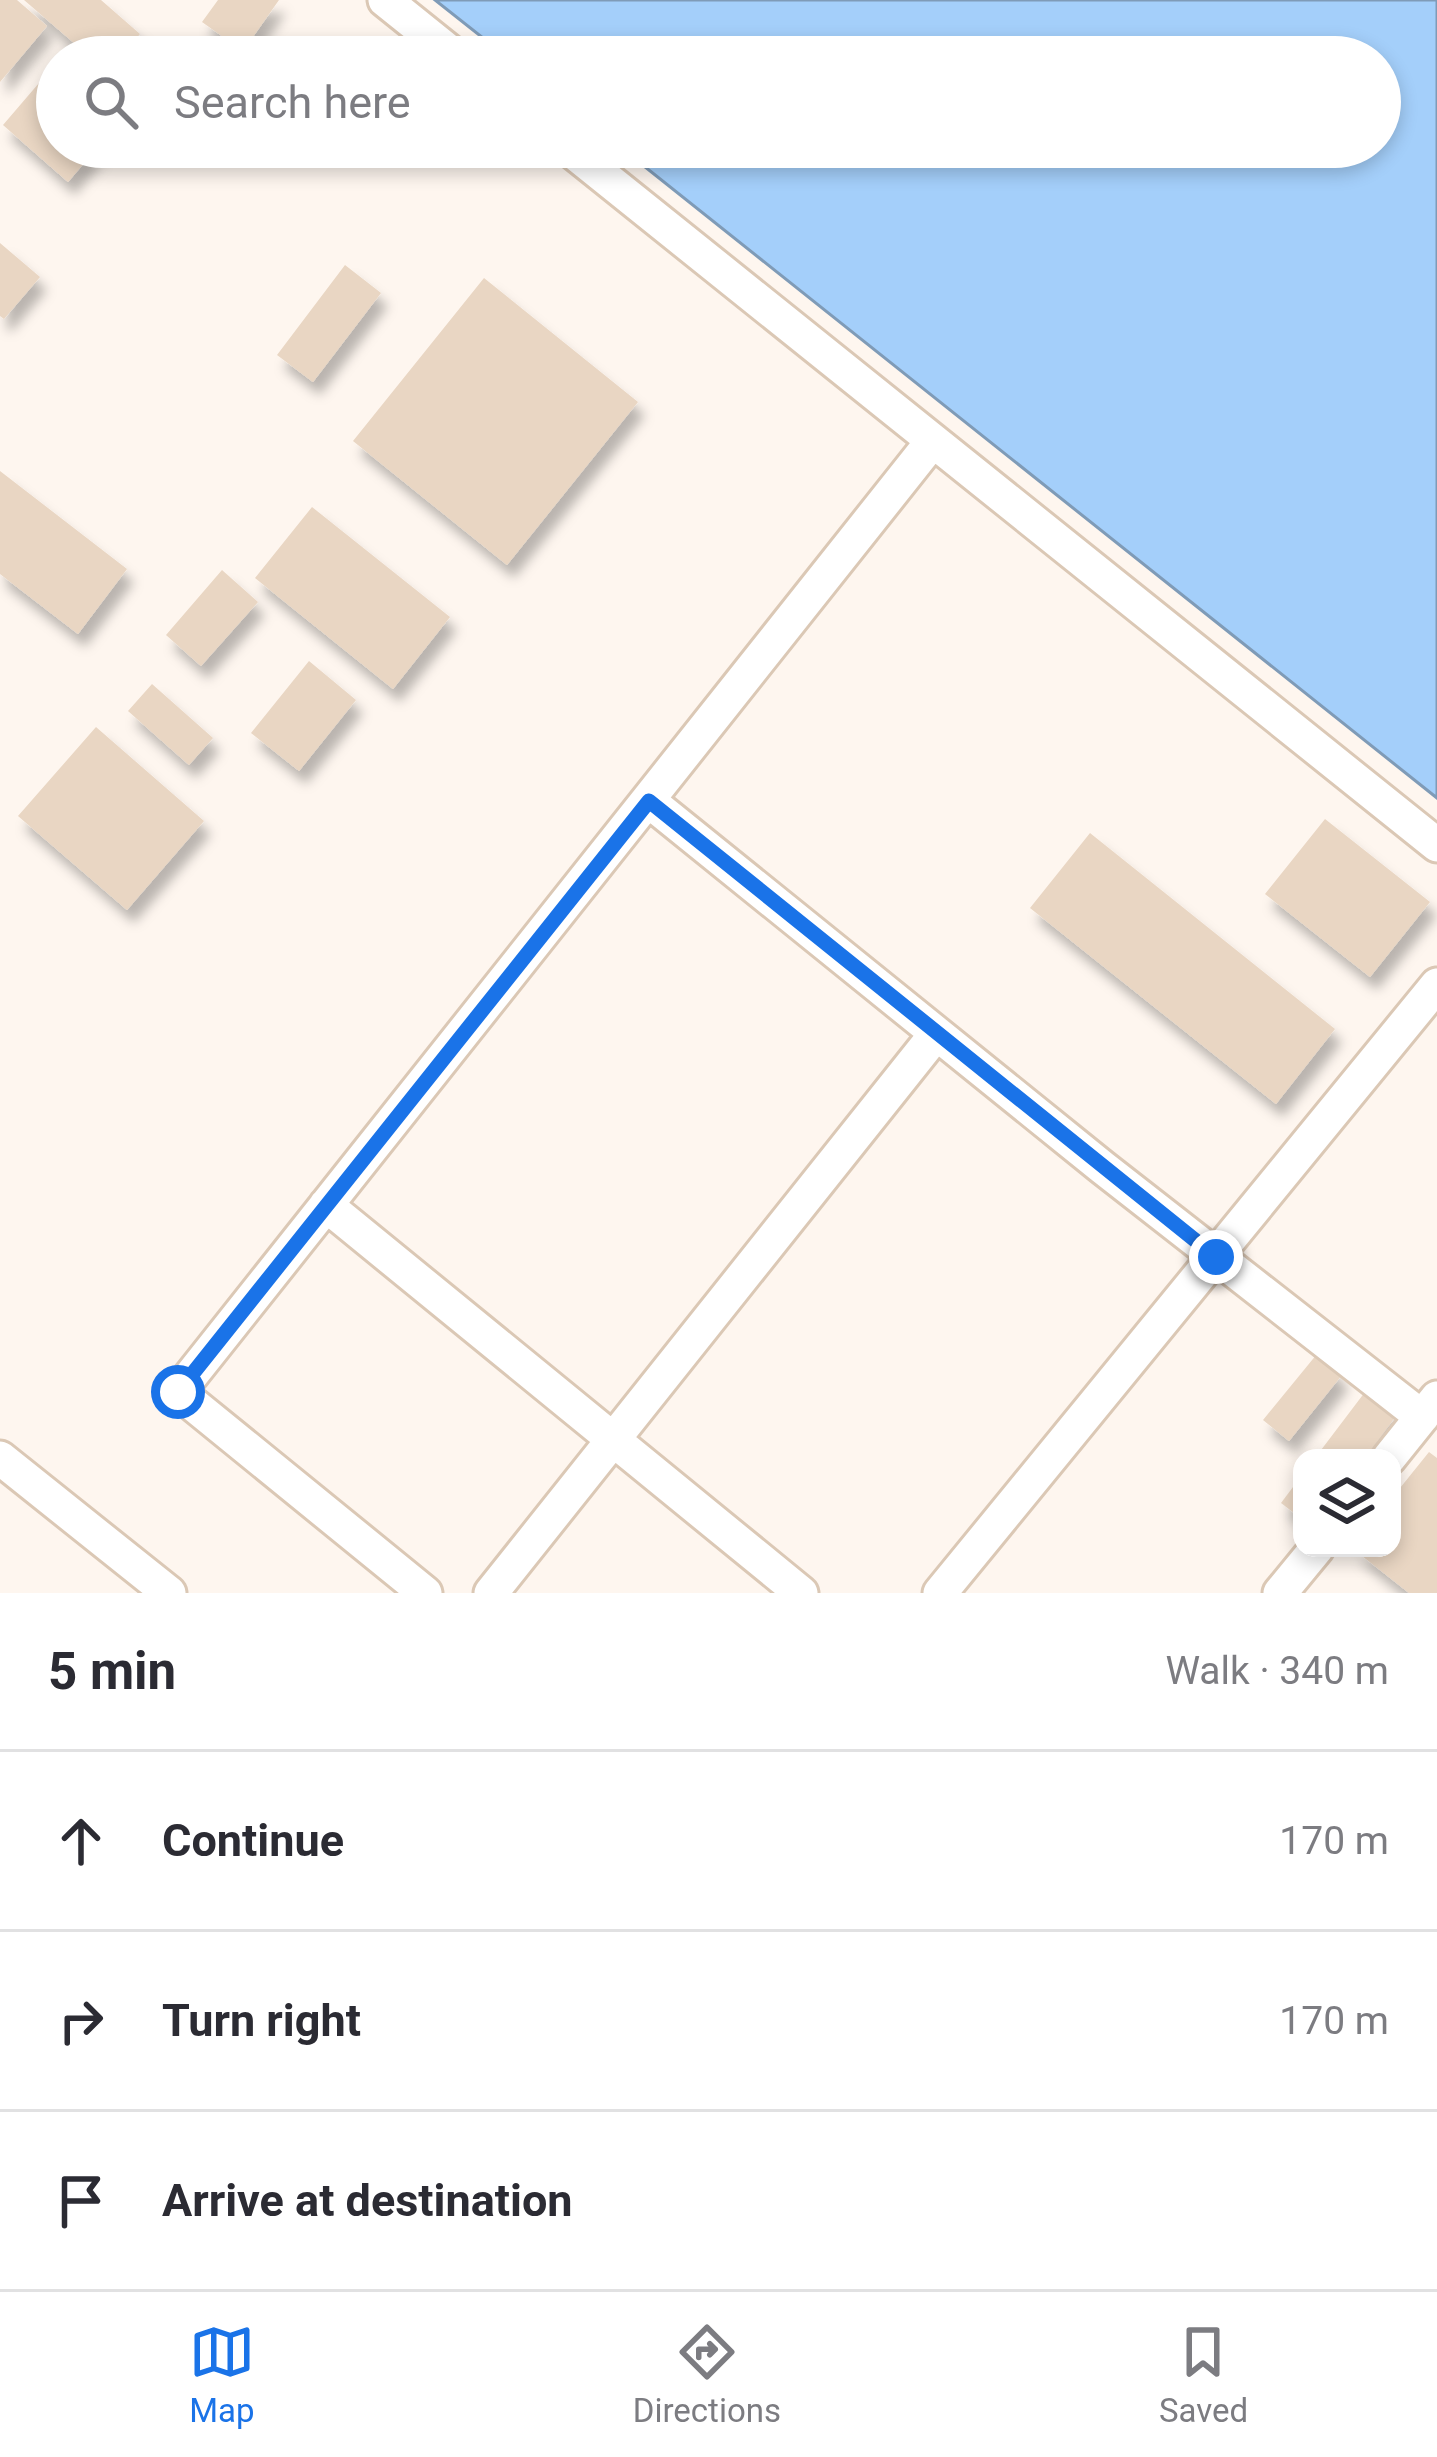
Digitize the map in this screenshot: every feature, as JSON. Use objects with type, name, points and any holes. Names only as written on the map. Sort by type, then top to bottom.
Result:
[{"type":"lane","points":[[386,0],[430,36]]},
{"type":"lane","points":[[592,168],[1437,845]]},
{"type":"lane","points":[[425,1593],[178,1392],[931,443]]},
{"type":"lane","points":[[649,801],[1216,1257],[1430,1408],[1396,1449]]},
{"type":"lane","points":[[940,1593],[1437,985]]},
{"type":"lane","points":[[490,1593],[936,1034]]},
{"type":"lane","points":[[326,1204],[801,1593]]},
{"type":"lane","points":[[0,1459],[170,1593]]},
{"type":"lane","points":[[1280,1593],[1309,1557]]},
{"type":"water","points":[[435,0],[1437,0],[1437,798],[646,168],[1401,168],[1401,36],[480,36]]},
{"type":"building","points":[[0,0],[17,0],[47,26],[0,82]]},
{"type":"building","points":[[24,0],[101,0],[140,34],[138,36],[66,36]]},
{"type":"building","points":[[218,0],[279,0],[254,36],[222,36],[202,22]]},
{"type":"building","points":[[36,86],[36,154],[3,125]]},
{"type":"building","points":[[52,168],[80,168],[68,182]]},
{"type":"building","points":[[0,243],[40,277],[4,319],[0,316]]},
{"type":"building","points":[[345,265],[381,293],[313,382],[277,355]]},
{"type":"building","points":[[484,278],[638,402],[507,565],[353,441]]},
{"type":"building","points":[[0,471],[127,569],[78,634],[0,574]]},
{"type":"building","points":[[312,507],[450,617],[393,689],[255,578]]},
{"type":"building","points":[[222,570],[258,602],[201,666],[166,635]]},
{"type":"building","points":[[309,661],[356,700],[299,771],[251,733]]},
{"type":"building","points":[[152,684],[213,738],[189,765],[128,711]]},
{"type":"building","points":[[96,727],[204,821],[127,910],[18,816]]},
{"type":"building","points":[[1325,819],[1430,902],[1370,977],[1265,894]]},
{"type":"building","points":[[1090,833],[1335,1029],[1276,1104],[1030,908]]},
{"type":"building","points":[[1317,1354],[1342,1375],[1289,1441],[1263,1420]]},
{"type":"building","points":[[1365,1392],[1396,1416],[1372,1449],[1322,1449]]},
{"type":"building","points":[[1429,1452],[1437,1458],[1437,1593],[1409,1593],[1363,1557],[1401,1557],[1401,1487]]},
{"type":"building","points":[[1293,1487],[1293,1512],[1281,1503]]},
{"type":"route","points":[[178,1392],[649,801],[1216,1257]]}]
